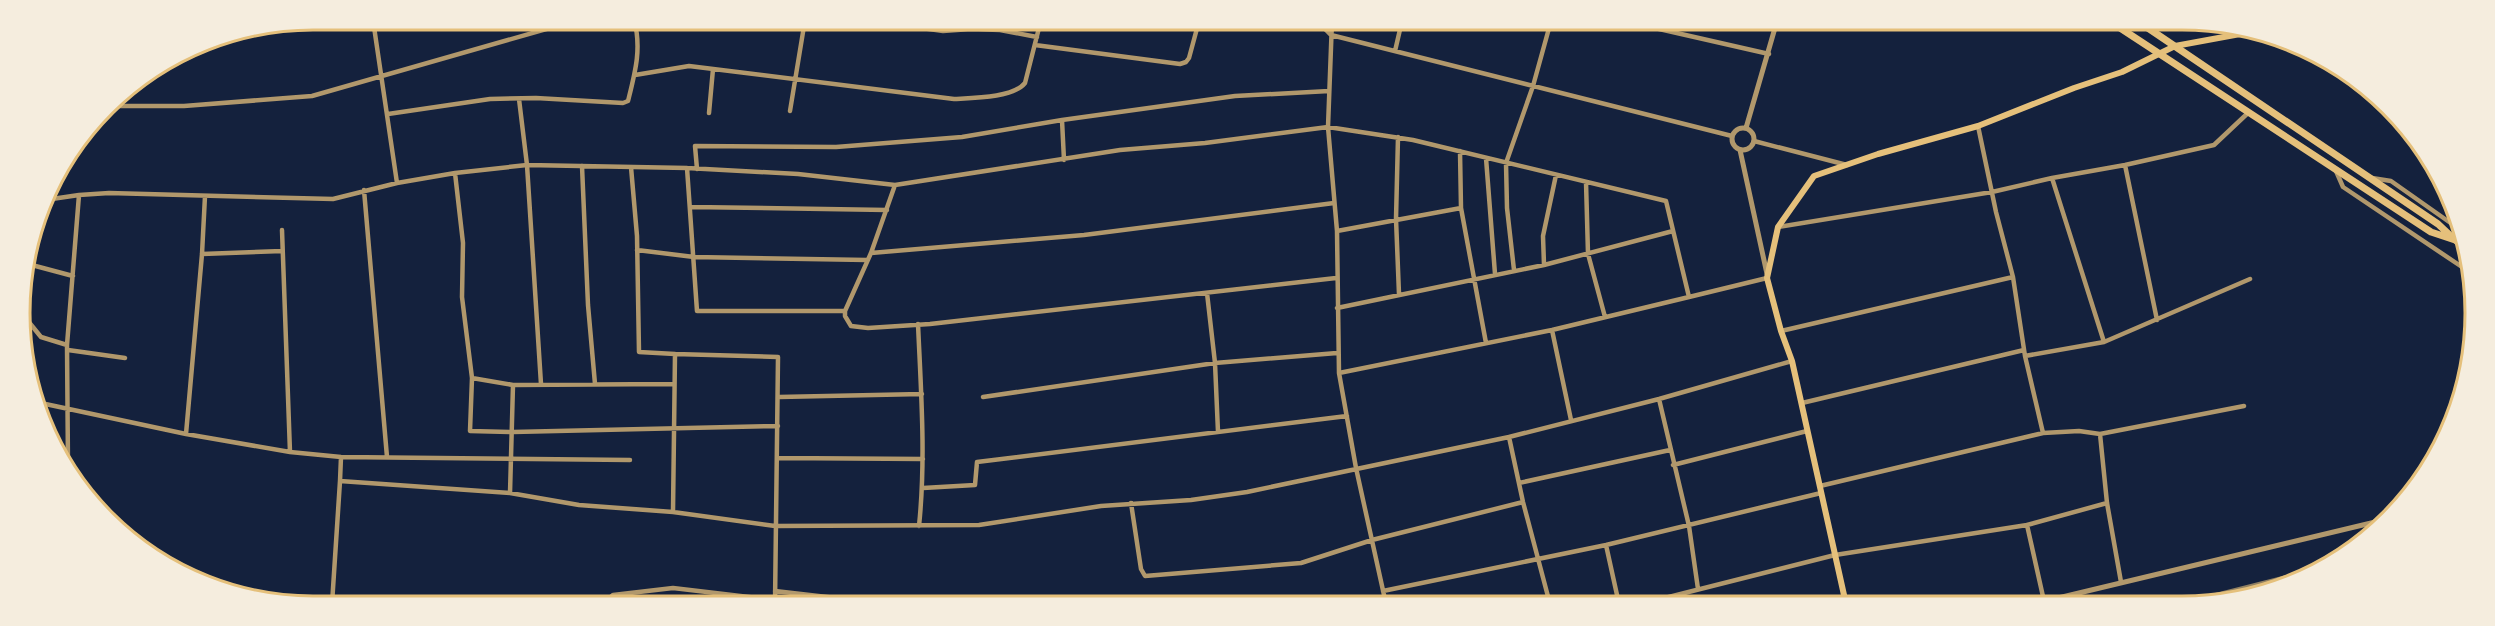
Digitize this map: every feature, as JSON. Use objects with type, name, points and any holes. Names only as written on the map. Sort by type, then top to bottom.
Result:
[{"type":"main road","points":[[2123,30],[2432,232],[2455,240]]},
{"type":"main road","points":[[2151,30],[2438,224],[2455,240]]},
{"type":"main road","points":[[1844,596],[1792,361],[1781,331],[1767,278],[1778,227],[1814,176],[1978,126],[2074,88],[2122,72],[2175,46],[2236,35]]},
{"type":"street","points":[[374,30],[397,183]]},
{"type":"street","points":[[120,106],[184,106],[312,96],[543,30]]},
{"type":"street","points":[[388,114],[490,99],[623,104],[628,101],[635,75],[639,51],[637,30]]},
{"type":"street","points":[[790,111],[803,30]]},
{"type":"street","points":[[936,30],[956,30]]},
{"type":"street","points":[[1000,30],[1037,37]]},
{"type":"street","points":[[635,75],[689,66],[954,99],[974,98],[1014,92],[1021,88],[1025,83],[1039,30]]},
{"type":"street","points":[[1035,45],[1180,64],[1186,63],[1190,58],[1197,30]]},
{"type":"street","points":[[1326,30],[1331,35],[1732,136]]},
{"type":"street","points":[[1331,30],[1328,127],[1336,231],[1337,353],[1356,468],[1384,596]]},
{"type":"street","points":[[1395,51],[1400,30]]},
{"type":"street","points":[[1514,270],[1506,208],[1506,163],[1533,86],[1549,30]]},
{"type":"street","points":[[1664,30],[1769,54]]},
{"type":"street","points":[[1746,128],[1775,30]]},
{"type":"street","points":[[709,113],[713,69]]},
{"type":"street","points":[[697,169],[695,146],[836,147],[962,137],[1062,120],[1235,96],[1329,91]]},
{"type":"street","points":[[519,99],[527,165],[541,384]]},
{"type":"street","points":[[1778,227],[1992,192],[2214,145],[2250,111]]},
{"type":"street","points":[[1062,120],[1064,160]]},
{"type":"street","points":[[1978,126],[2013,277],[2025,356],[2043,433]]},
{"type":"street","points":[[55,199],[109,193],[333,199],[397,183],[455,173],[527,165],[687,168],[798,174],[896,185],[1120,150],[1205,143],[1328,127],[1398,137],[1666,201],[1689,297]]},
{"type":"street","points":[[1339,372],[1552,330],[1767,278],[1740,150],[1733,145],[1732,136],[1737,129],[1746,128],[1752,133],[1754,141],[1749,148],[1740,150]]},
{"type":"street","points":[[1398,137],[1396,219],[1399,294]]},
{"type":"street","points":[[1754,141],[1847,165]]},
{"type":"street","points":[[1460,151],[1461,208],[1486,343]]},
{"type":"street","points":[[1486,158],[1495,274]]},
{"type":"street","points":[[2125,165],[2157,320]]},
{"type":"street","points":[[582,166],[588,305],[595,384]]},
{"type":"street","points":[[630,167],[637,250],[639,352],[778,357],[775,596]]},
{"type":"street","points":[[2334,167],[2343,187],[2461,267]]},
{"type":"street","points":[[687,168],[697,311],[845,311]]},
{"type":"street","points":[[455,173],[463,243],[462,297],[472,378],[470,431],[778,426]]},
{"type":"street","points":[[1544,265],[1544,236],[1556,175]]},
{"type":"street","points":[[2369,177],[2391,182],[2450,223]]},
{"type":"street","points":[[2052,178],[2104,342]]},
{"type":"street","points":[[1586,182],[1588,254],[1605,317]]},
{"type":"street","points":[[896,185],[871,253],[845,311],[850,326],[877,328],[918,324],[1336,278]]},
{"type":"street","points":[[364,190],[387,457]]},
{"type":"street","points":[[67,452],[68,348],[79,195]]},
{"type":"street","points":[[186,434],[205,196]]},
{"type":"street","points":[[871,253],[1084,235],[1334,203]]},
{"type":"street","points":[[691,207],[887,210]]},
{"type":"street","points":[[1336,231],[1461,208]]},
{"type":"street","points":[[282,230],[290,452]]},
{"type":"street","points":[[1337,308],[1544,265],[1673,231]]},
{"type":"street","points":[[637,250],[694,257],[867,260]]},
{"type":"street","points":[[202,254],[282,251]]},
{"type":"street","points":[[34,266],[73,276]]},
{"type":"street","points":[[1781,331],[2013,277]]},
{"type":"street","points":[[2025,356],[2104,342],[2250,279]]},
{"type":"street","points":[[1207,294],[1215,363],[1218,432]]},
{"type":"street","points":[[31,324],[41,337],[68,348],[125,358]]},
{"type":"street","points":[[918,324],[923,459],[923,488],[918,526]]},
{"type":"street","points":[[1552,330],[1571,420]]},
{"type":"street","points":[[1802,403],[2024,350]]},
{"type":"street","points":[[983,397],[1215,363],[1337,353]]},
{"type":"street","points":[[673,512],[675,354]]},
{"type":"street","points":[[340,481],[510,493],[579,506],[673,512],[775,526],[979,525],[1131,503],[1191,500],[1247,492],[1509,437],[1659,399],[1792,361]]},
{"type":"street","points":[[472,378],[513,385],[674,384]]},
{"type":"street","points":[[510,493],[513,385]]},
{"type":"street","points":[[779,398],[922,394]]},
{"type":"street","points":[[1659,399],[1689,526],[1698,589]]},
{"type":"street","points":[[45,404],[186,434],[290,452],[341,458],[630,460]]},
{"type":"street","points":[[1383,591],[1689,526],[1820,489],[2043,433],[2079,431],[2100,434],[2244,406]]},
{"type":"street","points":[[923,488],[975,485],[977,462],[1347,417]]},
{"type":"street","points":[[1673,465],[1808,430]]},
{"type":"street","points":[[2100,434],[2107,503],[2121,582]]},
{"type":"street","points":[[1509,437],[1522,502],[1548,596]]},
{"type":"street","points":[[1519,483],[1670,450]]},
{"type":"street","points":[[333,596],[341,458]]},
{"type":"street","points":[[777,458],[923,459]]},
{"type":"street","points":[[1131,503],[1142,569],[1146,576],[1302,563],[1372,540],[1522,502]]},
{"type":"street","points":[[1672,596],[1835,555],[2027,525],[2107,503]]},
{"type":"street","points":[[2064,596],[2372,523]]},
{"type":"street","points":[[2027,525],[2043,596]]},
{"type":"street","points":[[1606,545],[1617,596]]},
{"type":"street","points":[[613,596],[673,588],[731,596]]},
{"type":"street","points":[[775,591],[831,596]]},
{"type":"railway","points":[[2217,594],[2280,578]]}]
